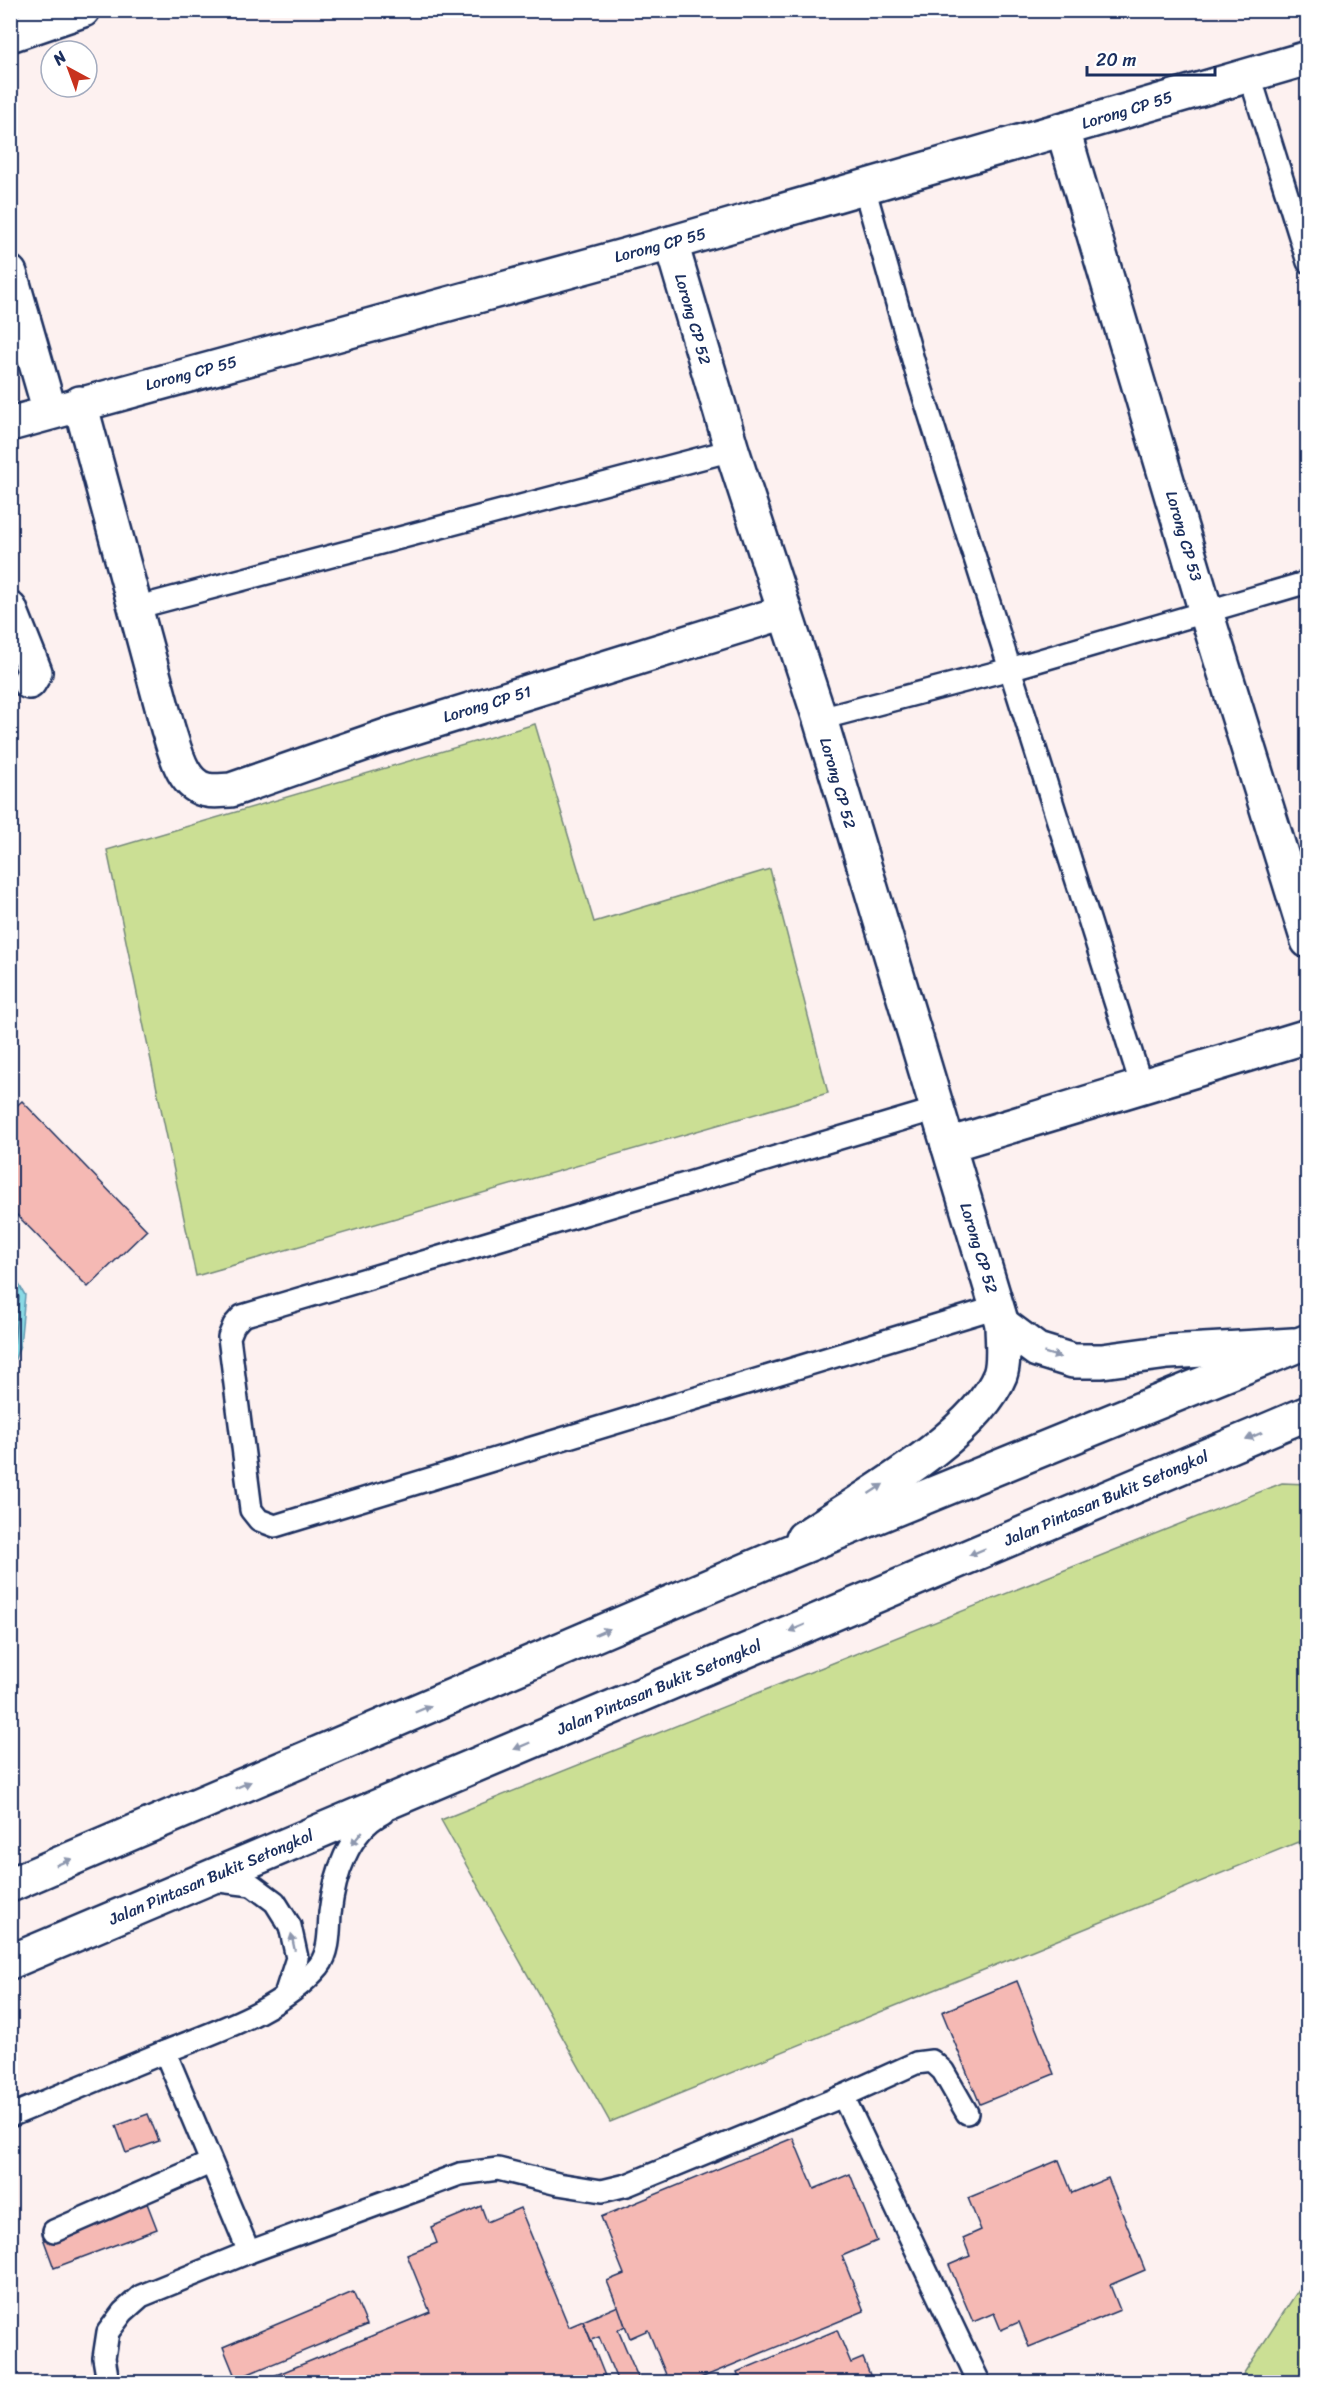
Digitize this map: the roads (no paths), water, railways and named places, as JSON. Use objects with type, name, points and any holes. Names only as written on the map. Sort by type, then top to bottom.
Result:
[{"type":"street","points":[[10,34],[83,10]]},
{"type":"street","name":"Lorong CP 55","points":[[10,424],[65,407],[671,243],[1064,130],[1249,73],[1308,58]]},
{"type":"street","name":"Lorong CP 53","points":[[1064,130],[1206,612],[1308,940]]},
{"type":"street","name":"Lorong CP 52","points":[[671,243],[732,450],[820,719],[1000,1315],[1001,1373],[983,1403],[919,1462],[775,1558]]},
{"type":"street","points":[[10,273],[65,407],[135,609]]},
{"type":"street","points":[[10,609],[35,672],[20,688]]},
{"type":"street","name":"Lorong CP 51","points":[[135,609],[178,760],[190,781],[206,790],[231,790],[386,736],[785,612]]},
{"type":"street","points":[[948,1145],[1308,1036]]},
{"type":"street","points":[[1000,1315],[1037,1350],[1073,1360],[1102,1361],[1168,1352],[1303,1343]]},
{"type":"street","points":[[10,1885],[775,1558],[1303,1343]]},
{"type":"street","name":"Jalan Pintasan Bukit Setongkol","points":[[10,1962],[1308,1413]]},
{"type":"lane","points":[[1249,73],[1308,262]]},
{"type":"lane","points":[[864,187],[919,381],[1142,1087]]},
{"type":"lane","points":[[135,609],[732,450]]},
{"type":"lane","points":[[820,719],[1010,669],[1308,582]]},
{"type":"lane","points":[[937,1109],[242,1316],[229,1337],[251,1509],[259,1520],[275,1526],[1000,1315]]},
{"type":"lane","points":[[10,2116],[236,2023],[284,1998],[320,1964],[329,1939],[336,1875],[349,1848],[374,1817],[458,1773]]},
{"type":"lane","points":[[204,1880],[252,1885],[275,1902],[290,1926],[297,1958],[284,1998]]},
{"type":"lane","points":[[165,2052],[249,2252]]},
{"type":"lane","points":[[108,2382],[104,2358],[108,2332],[123,2312],[141,2296],[249,2252],[460,2174],[498,2169],[558,2184],[602,2191],[627,2185],[843,2096],[916,2063],[932,2061],[943,2071],[967,2113]]},
{"type":"lane","points":[[843,2096],[979,2382]]},
{"type":"lane","points":[[54,2231],[210,2163]]},
{"type":"water","points":[[11,1271],[25,1295],[20,1345],[11,1370]]}]
